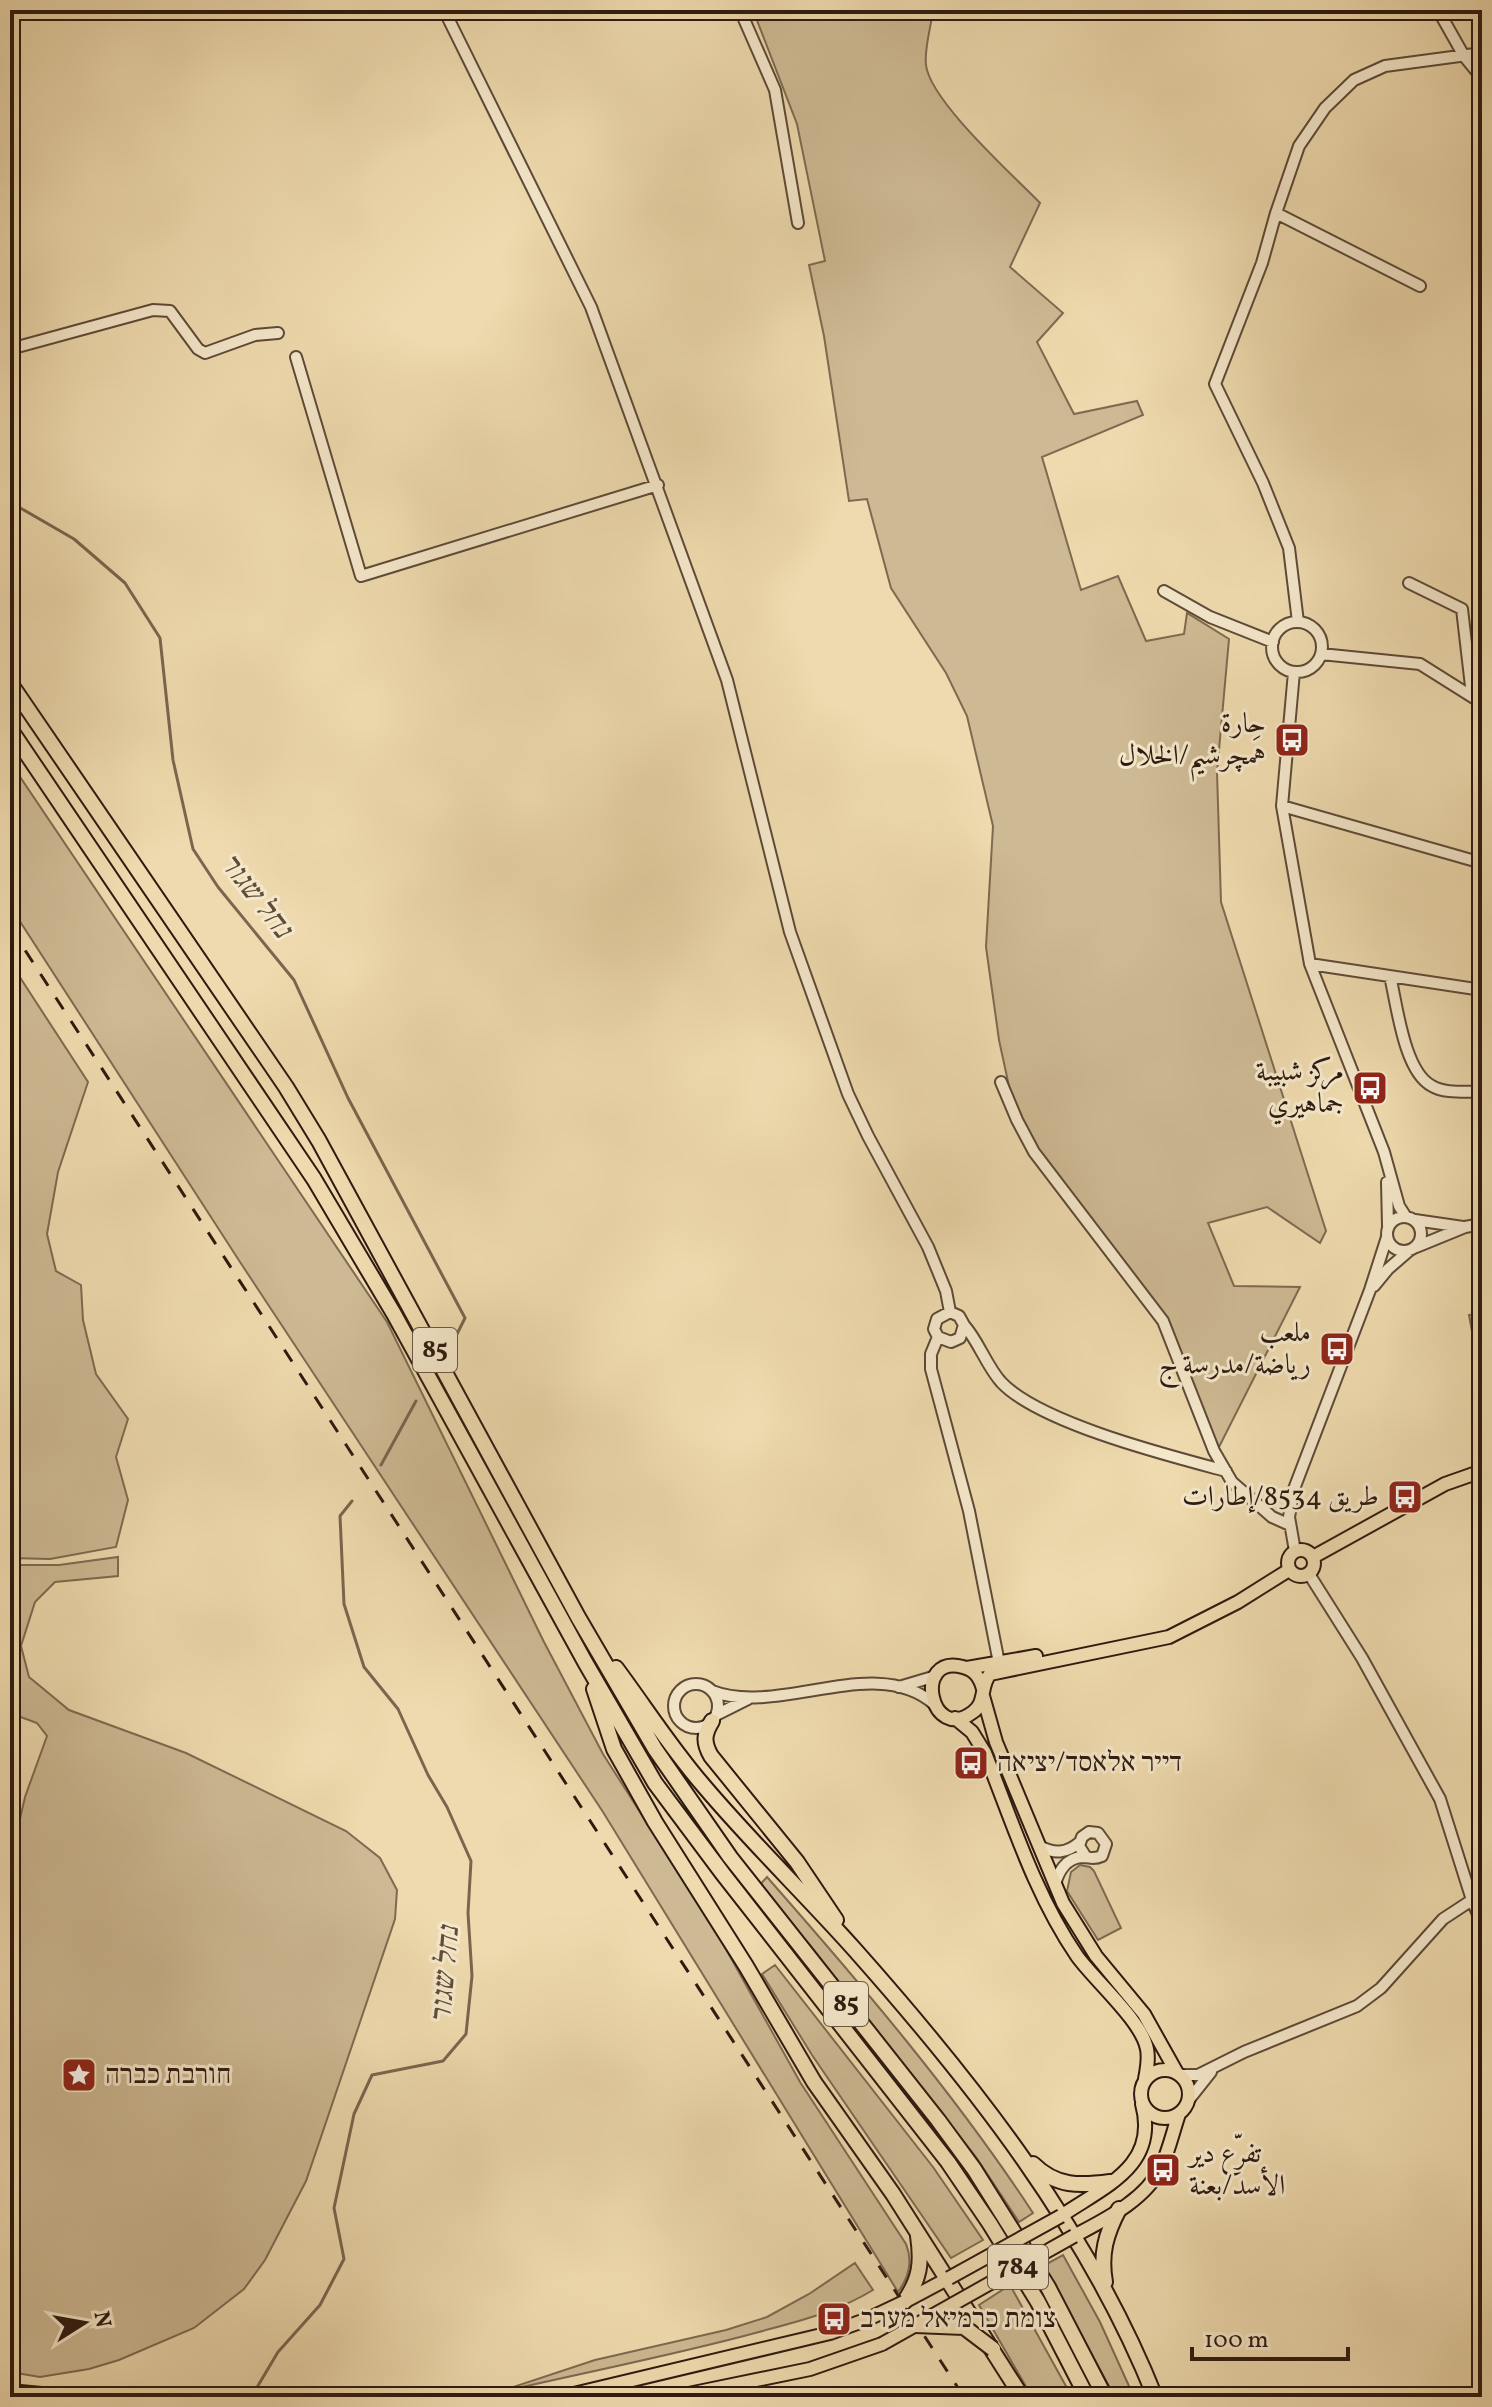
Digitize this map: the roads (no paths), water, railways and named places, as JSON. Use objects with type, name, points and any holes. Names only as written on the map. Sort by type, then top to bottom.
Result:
[{"type":"highway","name":"85","points":[[10,683],[286,1087],[319,1141],[578,1617],[655,1749],[701,1818],[974,2169],[1048,2287],[1105,2397]]},
{"type":"highway","name":"85","points":[[10,729],[314,1179],[456,1424],[585,1662],[664,1795],[961,2180],[1038,2302],[1087,2397]]},
{"type":"highway","points":[[578,1617],[702,1785],[855,1950],[946,2056],[1010,2141],[1074,2236],[1107,2294],[1155,2397]]},
{"type":"highway","points":[[585,1662],[614,1749],[635,1788],[814,2082],[949,2278],[1022,2396]]},
{"type":"highway","points":[[714,1718],[705,1735],[711,1756],[812,1883],[855,1950]]},
{"type":"highway","points":[[1010,2141],[1039,2171],[1054,2180],[1079,2186],[1110,2182]]},
{"type":"highway","points":[[1107,2294],[1102,2256],[1107,2234],[1119,2209]]},
{"type":"highway","points":[[904,2302],[920,2273],[918,2232]]},
{"type":"highway","points":[[915,2325],[964,2327],[993,2349]]},
{"type":"main road","points":[[1313,1557],[1445,1484],[1482,1471]]},
{"type":"main road","points":[[1295,1551],[1308,1552],[1313,1557],[1314,1565],[1309,1574],[1298,1577],[1289,1570],[1288,1558],[1295,1551]]},
{"type":"main road","points":[[1000,1666],[986,1678],[983,1692],[972,1713],[955,1718],[943,1714],[934,1704],[931,1692],[936,1676],[950,1667],[1000,1666],[1169,1637],[1238,1602],[1289,1570]]},
{"type":"main road","points":[[967,1668],[978,1677],[996,1742],[1055,1885],[1086,1942],[1144,2014],[1188,2085],[1188,2101]]},
{"type":"main road","name":"784","points":[[561,2397],[830,2333],[868,2319],[1061,2216],[1135,2163],[1145,2143],[1146,2121],[1141,2089],[1145,2079],[1147,2049],[1141,2034],[1091,1975],[1064,1936],[1043,1895],[985,1753],[972,1732],[955,1718]]},
{"type":"main road","points":[[1145,2079],[1162,2069],[1179,2074]]},
{"type":"main road","name":"784","points":[[674,2397],[810,2369],[882,2344],[1074,2236],[1119,2209],[1151,2182],[1165,2158],[1179,2114],[1188,2101]]},
{"type":"main road","points":[[1142,2104],[1152,2115],[1159,2117],[1179,2114]]},
{"type":"main road","points":[[10,2391],[73,2397]]},
{"type":"street","points":[[444,10],[591,307],[727,680],[790,932],[848,1094],[933,1258],[946,1291],[950,1312]]},
{"type":"street","points":[[740,10],[775,90],[798,223]]},
{"type":"street","points":[[1438,10],[1464,56],[1482,78]]},
{"type":"street","points":[[1298,622],[1289,548],[1263,483],[1215,384],[1262,263],[1299,146],[1325,108],[1354,80],[1385,66],[1482,53]]},
{"type":"street","points":[[1276,213],[1420,286]]},
{"type":"street","points":[[10,349],[153,310],[170,311],[182,323],[198,349],[205,353],[255,335],[278,333]]},
{"type":"street","points":[[296,357],[361,576],[658,485]]},
{"type":"street","points":[[1409,583],[1462,609],[1472,695]]},
{"type":"street","points":[[1164,591],[1210,617],[1273,642]]},
{"type":"street","points":[[1298,622],[1317,632],[1321,639],[1321,654],[1314,666],[1294,672],[1279,664],[1273,642],[1282,627],[1298,622]]},
{"type":"street","points":[[1321,654],[1420,664],[1482,703]]},
{"type":"street","points":[[1294,672],[1282,806],[1310,964],[1384,1152],[1399,1206],[1422,1234],[1413,1249]]},
{"type":"street","points":[[1282,806],[1482,863]]},
{"type":"street","points":[[1310,964],[1482,990]]},
{"type":"street","points":[[1390,976],[1412,1065],[1421,1079],[1434,1088],[1482,1092]]},
{"type":"street","points":[[1001,1082],[1034,1152],[1163,1321],[1214,1451],[1232,1482],[1272,1517],[1290,1525]]},
{"type":"street","points":[[1384,1152],[1388,1193],[1387,1232],[1395,1249],[1413,1249]]},
{"type":"street","points":[[1295,1551],[1290,1525],[1294,1489],[1370,1290],[1393,1220],[1411,1219],[1465,1227]]},
{"type":"street","points":[[1370,1290],[1388,1269],[1413,1249],[1465,1227],[1482,1224]]},
{"type":"street","points":[[950,1312],[959,1316],[976,1338],[1003,1384],[1035,1406],[1139,1447],[1226,1471]]},
{"type":"street","points":[[950,1312],[937,1319],[934,1329],[938,1337],[946,1342],[956,1341],[963,1334],[964,1325]]},
{"type":"street","points":[[938,1337],[931,1354],[931,1369],[969,1511],[1000,1666]]},
{"type":"street","points":[[1309,1574],[1362,1658],[1440,1799],[1482,1924]]},
{"type":"street","points":[[897,1687],[936,1676]]},
{"type":"street","points":[[757,1696],[740,1702],[706,1725],[692,1727],[680,1720],[675,1707],[678,1693],[689,1685],[703,1685],[725,1695],[757,1696],[878,1684],[897,1687],[934,1704]]},
{"type":"street","points":[[712,1691],[717,1700],[714,1718]]},
{"type":"street","points":[[1039,1846],[1049,1852],[1063,1852],[1080,1842],[1085,1834],[1094,1832],[1105,1840],[1106,1848],[1102,1856],[1094,1859],[1080,1851],[1080,1842]]},
{"type":"street","points":[[1055,1885],[1057,1875],[1065,1865],[1086,1857]]},
{"type":"street","points":[[1179,2074],[1198,2075],[1244,2052],[1357,2006],[1381,1988],[1443,1919],[1472,1900],[1482,1867]]},
{"type":"street","points":[[1188,2101],[1199,2084],[1218,2066]]},
{"type":"waterway","name":"נחל שגור","points":[[10,502],[74,539],[125,583],[160,638],[173,760],[193,849],[218,887],[294,980],[348,1098],[465,1318],[453,1342]]},
{"type":"waterway","name":"נחל שגור","points":[[381,1465],[416,1401]]},
{"type":"waterway","name":"נחל שגור","points":[[256,2389],[278,2352],[320,2305],[344,2259],[334,2208],[354,2114],[372,2075],[443,2061],[466,2034],[472,1976],[468,1913],[471,1861],[398,1709],[364,1667],[344,1604],[340,1516],[352,1501]]},
{"type":"railway","points":[[10,927],[964,2397]]},
{"type":"place","name":"حارة هَمچرشيم/الخلال","points":[[1292,740]]},
{"type":"place","name":"مركز شبيبة جماهيري","points":[[1370,1088]]},
{"type":"place","name":"ملعب رياضة/مدرسة ج","points":[[1337,1349]]},
{"type":"place","name":"طريق 8534/إطارات","points":[[1405,1497]]},
{"type":"place","name":"דייר אלאסד/יציאה","points":[[971,1763]]},
{"type":"place","name":"חורבת כברה","points":[[79,2075]]},
{"type":"place","name":"تفرّع دير الأسد/بعنة","points":[[1163,2170]]},
{"type":"place","name":"צומת כרמיאל מערב","points":[[834,2319]]}]
